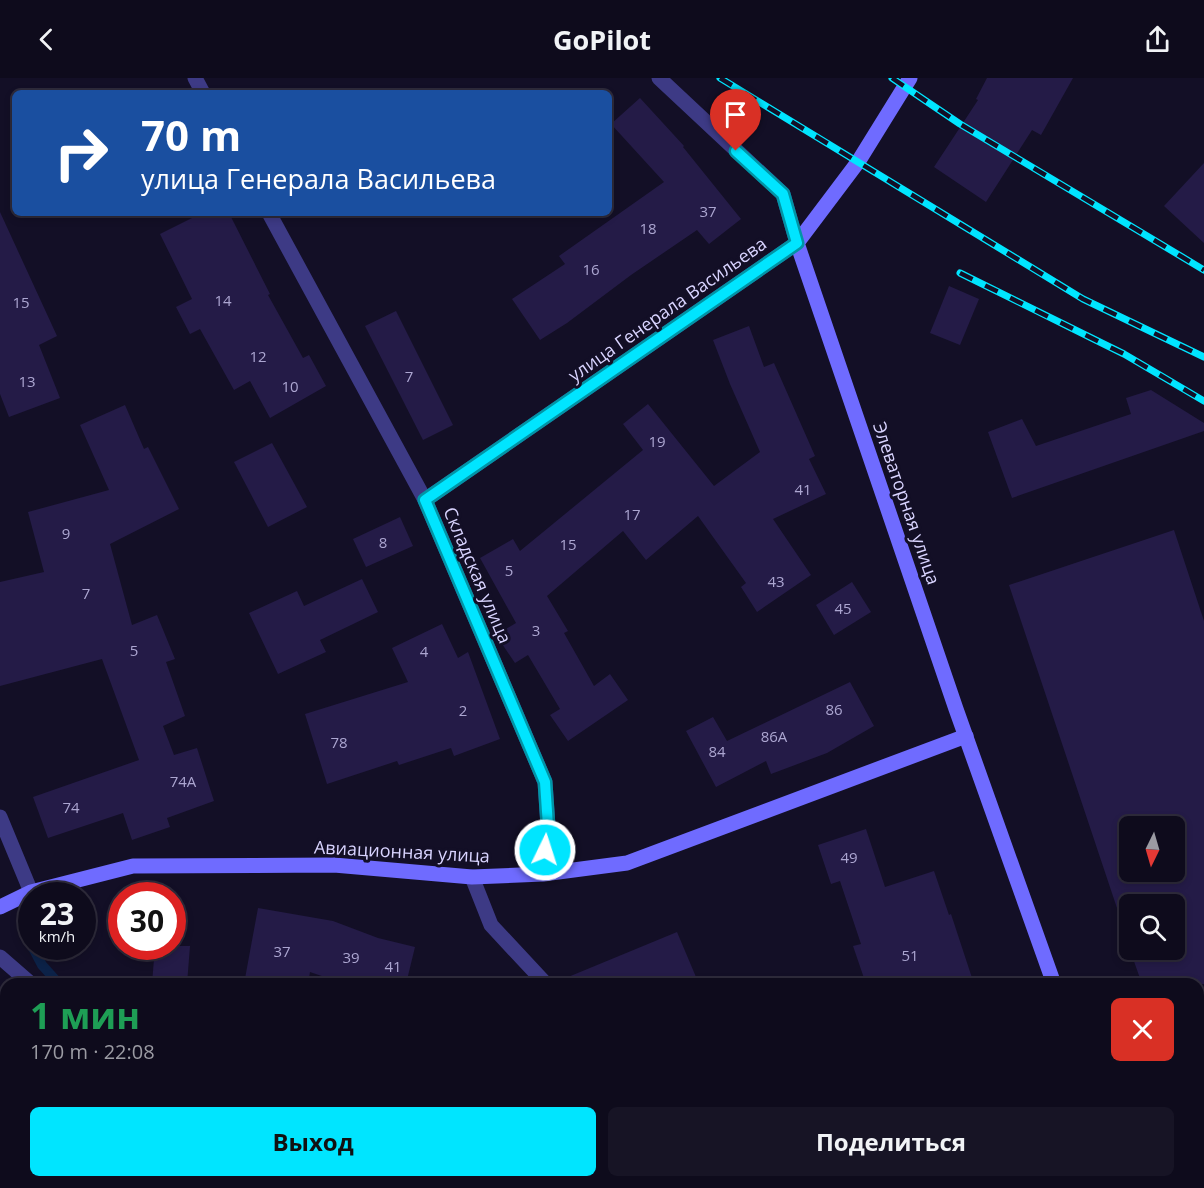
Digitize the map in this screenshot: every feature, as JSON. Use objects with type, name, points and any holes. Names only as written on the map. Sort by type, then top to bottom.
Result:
[{"type":"main road","name":"улица Генерала Васильева","points":[[797,243],[858,162],[910,78]]},
{"type":"main road","name":"Элеваторная улица","points":[[797,243],[966,736],[1052,978]]},
{"type":"main road","name":"Авиационная улица","points":[[70,882],[133,866],[334,865],[472,877],[543,874],[627,862],[966,736]]},
{"type":"main road","name":"Авиационная улица","points":[[0,907],[18,898]]},
{"type":"street","name":"Элеваторная улица","points":[[659,78],[783,194],[797,243]]},
{"type":"street","name":"Складская улица","points":[[271,216],[425,500],[545,782],[548,826],[543,874]]},
{"type":"street","name":"улица Генерала Васильева","points":[[425,500],[797,243]]},
{"type":"street","points":[[0,817],[27,882]]},
{"type":"street","points":[[472,877],[491,925],[540,978]]},
{"type":"street","points":[[0,957],[24,978]]},
{"type":"building","points":[[987,78],[1073,78],[1041,135],[1032,130],[986,202],[934,167],[978,100],[976,99]]},
{"type":"building","points":[[640,98],[684,146],[741,219],[709,244],[697,230],[540,340],[512,299],[565,264],[559,256],[664,182],[612,123]]},
{"type":"building","points":[[1204,163],[1204,243],[1164,206]]},
{"type":"building","points":[[0,212],[57,336],[39,345],[60,398],[9,417],[0,394]]},
{"type":"building","points":[[196,216],[231,216],[270,294],[268,295],[303,358],[309,355],[326,386],[270,418],[250,381],[234,390],[200,329],[190,334],[176,307],[192,299],[160,234]]},
{"type":"building","points":[[949,286],[979,299],[960,345],[930,333]]},
{"type":"building","points":[[396,311],[453,425],[423,440],[365,326]]},
{"type":"building","points":[[749,326],[764,367],[774,363],[815,456],[809,459],[826,494],[773,519],[811,575],[757,612],[741,587],[746,583],[698,516],[646,560],[623,531],[547,596],[568,631],[564,633],[594,686],[610,674],[628,700],[568,741],[550,715],[560,709],[528,655],[515,663],[496,635],[516,623],[480,558],[513,539],[520,551],[643,450],[623,424],[648,404],[714,486],[760,452],[713,340]]},
{"type":"building","points":[[1151,390],[1204,423],[1204,431],[1012,498],[988,432],[1022,419],[1036,446],[1131,414],[1126,398]]},
{"type":"building","points":[[125,405],[144,449],[148,447],[179,509],[110,544],[132,625],[157,615],[175,659],[166,662],[185,716],[163,726],[174,755],[197,748],[214,801],[167,818],[170,827],[132,840],[123,813],[48,838],[33,797],[139,760],[102,659],[0,686],[0,582],[44,572],[28,512],[109,490],[80,425]]},
{"type":"building","points":[[272,443],[307,507],[268,527],[234,462]]},
{"type":"building","points":[[400,517],[413,546],[366,567],[353,539]]},
{"type":"building","points":[[1174,530],[1204,621],[1204,978],[1140,978],[1134,960],[1185,960],[1185,894],[1119,894],[1119,914],[1009,585]]},
{"type":"building","points":[[362,579],[378,612],[320,640],[326,652],[278,674],[249,613],[297,591],[304,606]]},
{"type":"building","points":[[852,582],[871,612],[834,635],[816,605]]},
{"type":"building","points":[[442,624],[458,658],[468,652],[500,739],[454,756],[451,748],[399,765],[397,761],[327,784],[305,714],[408,682],[392,648]]},
{"type":"building","points":[[850,682],[874,726],[827,753],[771,774],[766,761],[716,787],[686,731],[713,717],[727,741]]},
{"type":"building","points":[[866,829],[885,887],[934,871],[972,978],[864,978],[853,946],[861,944],[840,881],[831,884],[818,845]]},
{"type":"building","points":[[258,908],[333,921],[378,938],[415,947],[407,978],[328,978],[310,972],[309,978],[245,978]]},
{"type":"building","points":[[677,932],[696,977],[694,978],[566,978]]},
{"type":"building","points":[[186,946],[190,946],[187,978],[152,978],[154,960],[186,960]]},
{"type":"waterway","points":[[39,960],[54,978]]},
{"type":"railway","points":[[720,78],[1083,299],[1204,357]]},
{"type":"railway","points":[[892,78],[960,124],[1204,270]]},
{"type":"railway","points":[[960,273],[1124,354],[1204,401]]},
{"type":"route","points":[[545,850],[548,826],[545,782],[425,500],[797,243],[783,194],[736,151]]}]
